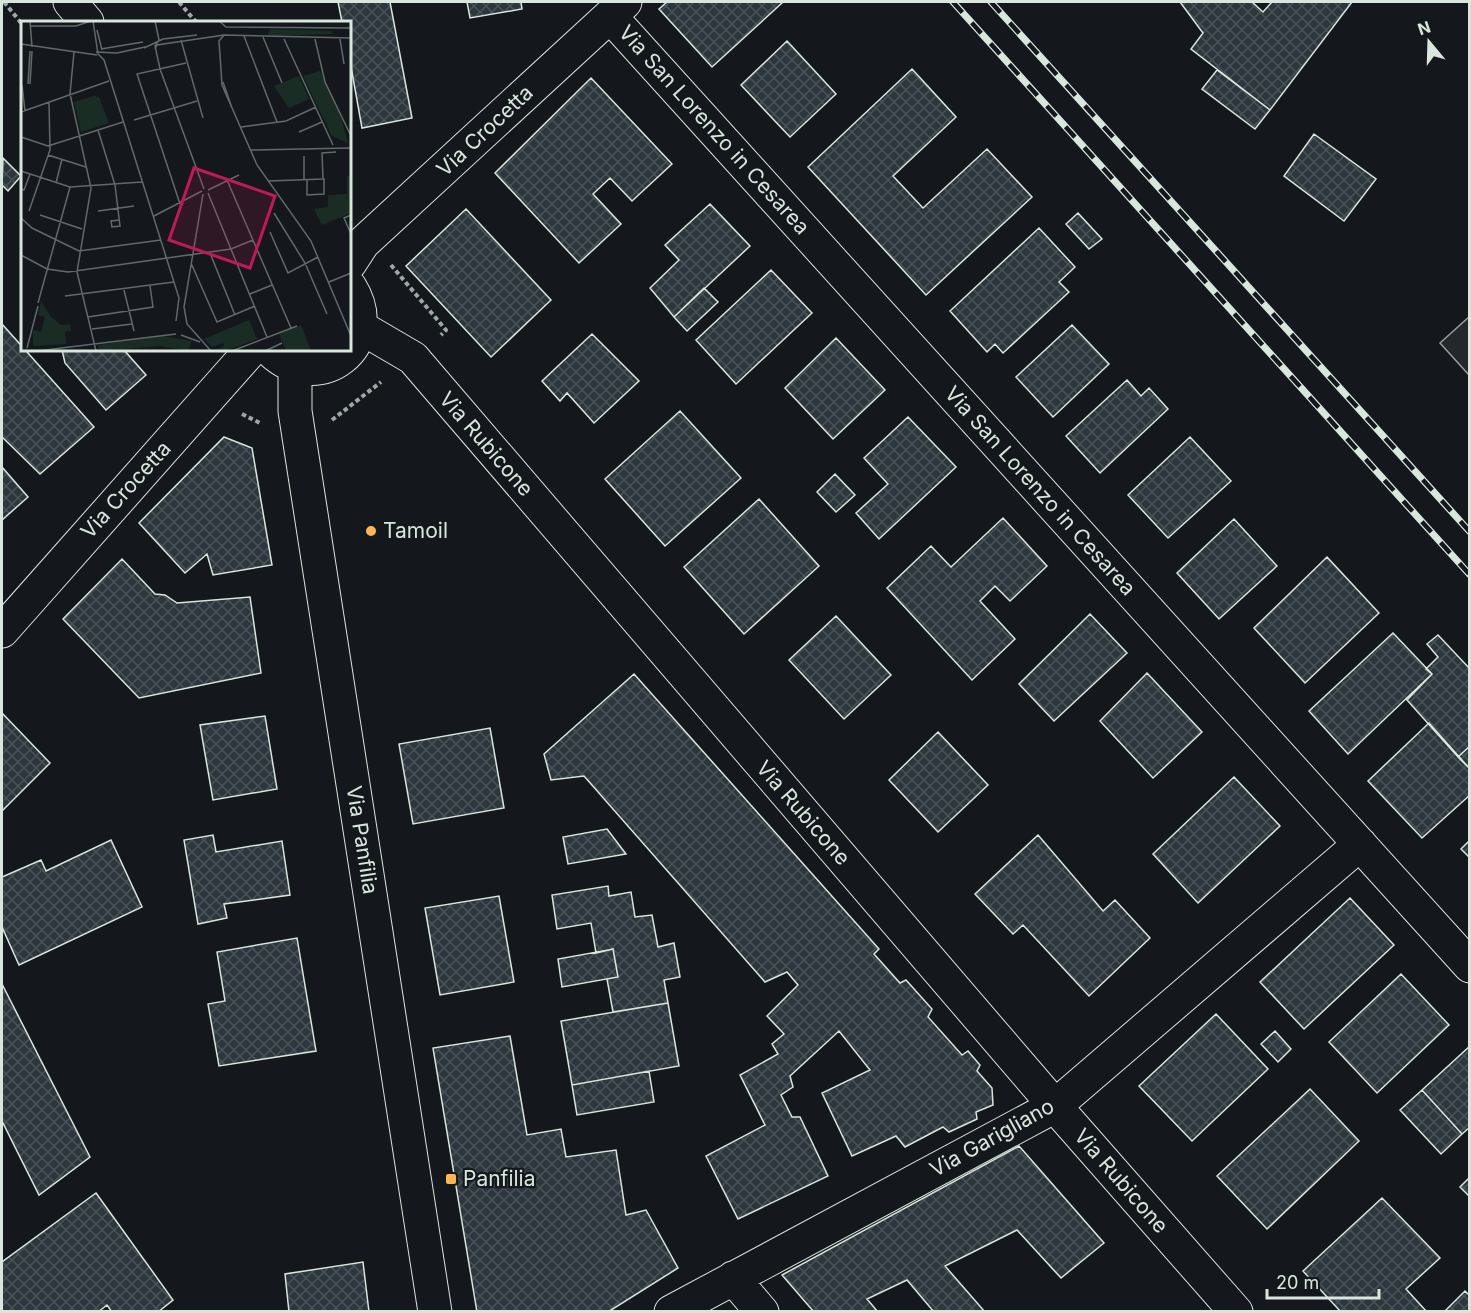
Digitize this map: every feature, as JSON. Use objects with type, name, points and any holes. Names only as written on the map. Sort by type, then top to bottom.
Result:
[{"type":"street","points":[[70,2],[86,21]]},
{"type":"street","name":"Via Crocetta","points":[[356,253],[617,9]]},
{"type":"street","name":"Via San Lorenzo in Cesarea","points":[[617,9],[1470,966]]},
{"type":"street","points":[[351,289],[361,313],[360,327],[351,348]]},
{"type":"street","name":"Via Rubicone","points":[[360,327],[412,358],[1055,1106],[1236,1311]]},
{"type":"street","name":"Via Crocetta","points":[[2,631],[250,351]]},
{"type":"street","points":[[283,358],[312,369],[329,366],[349,351]]},
{"type":"street","name":"Via Panfilia","points":[[283,358],[295,411],[435,1311]]},
{"type":"street","name":"Via Garigliano","points":[[671,1311],[1055,1106],[1360,844]]},
{"type":"street","points":[[733,1278],[762,1311]]},
{"type":"path","points":[[4,2],[21,23]]},
{"type":"path","points":[[179,2],[195,21]]},
{"type":"path","points":[[326,425],[446,330],[392,265],[356,253]]},
{"type":"shaded area","points":[[1469,317],[1469,375],[1440,343]]},
{"type":"building","points":[[338,2],[390,2],[412,118],[362,128],[351,67],[351,21],[342,21]]},
{"type":"building","points":[[467,2],[521,2],[522,9],[470,18]]},
{"type":"building","points":[[667,2],[783,2],[712,67],[659,9]]},
{"type":"building","points":[[1180,2],[1252,2],[1263,12],[1272,2],[1352,2],[1270,110],[1191,49],[1203,33]]},
{"type":"building","points":[[787,41],[836,94],[790,137],[741,85]]},
{"type":"building","points":[[912,69],[956,117],[893,176],[923,208],[987,149],[1032,197],[926,295],[808,167]]},
{"type":"building","points":[[1217,70],[1270,110],[1255,129],[1202,89]]},
{"type":"building","points":[[591,78],[672,164],[632,201],[610,178],[593,194],[621,224],[579,263],[495,173]]},
{"type":"building","points":[[1314,134],[1376,179],[1344,221],[1284,176]]},
{"type":"building","points":[[3,158],[21,176],[8,191],[2,185]]},
{"type":"building","points":[[710,204],[750,246],[674,317],[650,288],[679,260],[665,245]]},
{"type":"building","points":[[466,209],[551,300],[491,357],[406,266]]},
{"type":"building","points":[[1078,213],[1102,239],[1089,249],[1066,224]]},
{"type":"building","points":[[1039,228],[1075,267],[1059,282],[1069,292],[1003,353],[995,344],[987,352],[950,311]]},
{"type":"building","points":[[771,270],[812,313],[736,384],[696,340]]},
{"type":"building","points":[[704,288],[718,302],[687,331],[674,317]]},
{"type":"building","points":[[2,324],[21,345],[21,351],[26,351],[94,427],[40,474],[2,437]]},
{"type":"building","points":[[1072,325],[1109,364],[1053,417],[1016,377]]},
{"type":"building","points":[[592,334],[639,381],[594,423],[567,393],[560,401],[542,381]]},
{"type":"building","points":[[836,338],[885,390],[833,439],[785,388]]},
{"type":"building","points":[[62,351],[125,351],[146,375],[106,410],[65,363]]},
{"type":"building","points":[[1127,380],[1141,396],[1149,388],[1168,409],[1100,473],[1066,436]]},
{"type":"building","points":[[680,411],[741,478],[665,546],[605,479]]},
{"type":"building","points":[[908,417],[956,467],[879,539],[856,513],[888,484],[864,458]]},
{"type":"building","points":[[224,437],[252,448],[272,565],[213,575],[207,554],[185,573],[139,523]]},
{"type":"building","points":[[1190,437],[1231,481],[1168,538],[1128,495]]},
{"type":"building","points":[[2,467],[28,497],[2,520]]},
{"type":"building","points":[[835,474],[855,495],[836,512],[817,492]]},
{"type":"building","points":[[759,499],[819,566],[744,634],[684,567]]},
{"type":"building","points":[[1003,518],[1047,566],[1010,601],[995,586],[980,601],[1015,639],[972,680],[887,588],[931,546],[951,567]]},
{"type":"building","points":[[1234,519],[1277,566],[1219,619],[1177,573]]},
{"type":"building","points":[[1327,557],[1379,613],[1305,683],[1254,628]]},
{"type":"building","points":[[122,559],[155,594],[165,595],[177,603],[250,597],[261,673],[139,698],[63,619]]},
{"type":"building","points":[[1090,614],[1127,653],[1054,721],[1019,684]]},
{"type":"building","points":[[836,616],[891,675],[844,719],[789,660]]},
{"type":"building","points":[[1393,633],[1432,674],[1348,754],[1309,711]]},
{"type":"building","points":[[1438,635],[1470,669],[1470,746],[1458,757],[1407,700],[1432,674],[1426,669],[1438,657],[1427,644]]},
{"type":"building","points":[[1147,673],[1202,732],[1153,778],[1100,721]]},
{"type":"building","points":[[634,674],[879,949],[874,954],[900,983],[906,980],[932,1009],[928,1017],[962,1055],[968,1051],[980,1065],[977,1071],[992,1088],[993,1105],[976,1112],[977,1119],[949,1132],[943,1127],[905,1147],[896,1136],[852,1156],[822,1093],[870,1070],[839,1031],[790,1076],[793,1087],[781,1095],[792,1117],[800,1117],[828,1176],[738,1219],[706,1156],[765,1125],[740,1075],[778,1054],[772,1044],[784,1034],[767,1016],[798,985],[787,972],[765,982],[584,776],[551,780],[544,754]]},
{"type":"building","points":[[2,713],[50,763],[2,811]]},
{"type":"building","points":[[265,716],[277,789],[213,800],[200,725]]},
{"type":"building","points":[[1429,723],[1470,769],[1470,795],[1422,838],[1368,781]]},
{"type":"building","points":[[490,728],[504,808],[413,824],[399,744]]},
{"type":"building","points":[[938,732],[988,785],[938,832],[889,780]]},
{"type":"building","points":[[1470,746],[1470,769],[1458,757]]},
{"type":"building","points":[[1234,777],[1280,826],[1198,903],[1153,854]]},
{"type":"building","points":[[607,829],[626,854],[568,864],[563,837]]},
{"type":"building","points":[[213,835],[216,852],[282,841],[290,895],[224,904],[227,918],[198,924],[184,840]]},
{"type":"building","points":[[1038,835],[1103,911],[1115,900],[1150,938],[1089,996],[1023,925],[1013,934],[975,894]]},
{"type":"building","points":[[111,840],[142,907],[19,965],[2,927],[2,877],[41,860],[46,871]]},
{"type":"building","points":[[1470,840],[1470,858],[1461,849]]},
{"type":"building","points":[[608,886],[609,896],[631,892],[635,917],[652,915],[658,947],[674,943],[680,977],[664,980],[668,1003],[613,1012],[607,979],[618,977],[613,949],[596,953],[591,923],[557,929],[552,895]]},
{"type":"building","points":[[499,896],[514,982],[440,995],[425,908]]},
{"type":"building","points":[[1350,898],[1394,945],[1304,1029],[1260,982]]},
{"type":"building","points":[[297,938],[316,1051],[219,1066],[208,1004],[225,1001],[217,952]]},
{"type":"building","points":[[613,949],[618,977],[562,987],[558,959]]},
{"type":"building","points":[[1401,974],[1449,1025],[1377,1093],[1329,1042]]},
{"type":"building","points":[[2,984],[90,1157],[39,1195],[2,1121]]},
{"type":"building","points":[[668,1003],[679,1066],[572,1085],[561,1021]]},
{"type":"building","points":[[1216,1014],[1268,1069],[1192,1141],[1139,1086]]},
{"type":"building","points":[[1275,1031],[1291,1049],[1278,1062],[1261,1044]]},
{"type":"building","points":[[510,1036],[527,1135],[561,1129],[566,1157],[616,1150],[626,1215],[646,1210],[678,1268],[608,1312],[477,1312],[433,1048]]},
{"type":"building","points":[[1470,1046],[1470,1127],[1462,1134],[1422,1090]]},
{"type":"building","points":[[649,1071],[654,1102],[577,1115],[572,1085]]},
{"type":"building","points":[[1310,1089],[1359,1141],[1267,1229],[1217,1176]]},
{"type":"building","points":[[1422,1090],[1462,1134],[1441,1154],[1400,1110]]},
{"type":"building","points":[[1019,1146],[1104,1243],[1061,1278],[1017,1230],[945,1266],[985,1312],[934,1312],[907,1280],[867,1299],[878,1312],[814,1312],[782,1275]]},
{"type":"building","points":[[1470,1177],[1470,1197],[1460,1187]]},
{"type":"building","points":[[96,1193],[173,1300],[158,1312],[112,1312],[107,1305],[98,1312],[2,1312],[2,1262]]},
{"type":"building","points":[[1382,1198],[1440,1258],[1406,1289],[1427,1312],[1341,1312],[1303,1271]]},
{"type":"building","points":[[363,1262],[369,1312],[289,1312],[285,1274]]},
{"type":"building","points":[[1465,1291],[1470,1296],[1470,1312],[1444,1312]]},
{"type":"railway","points":[[953,2],[1470,575]]},
{"type":"railway","points":[[991,2],[1470,532]]},
{"type":"place","name":"Tamoil","points":[[371,531]]},
{"type":"place","name":"Panfilia","points":[[451,1179]]}]
